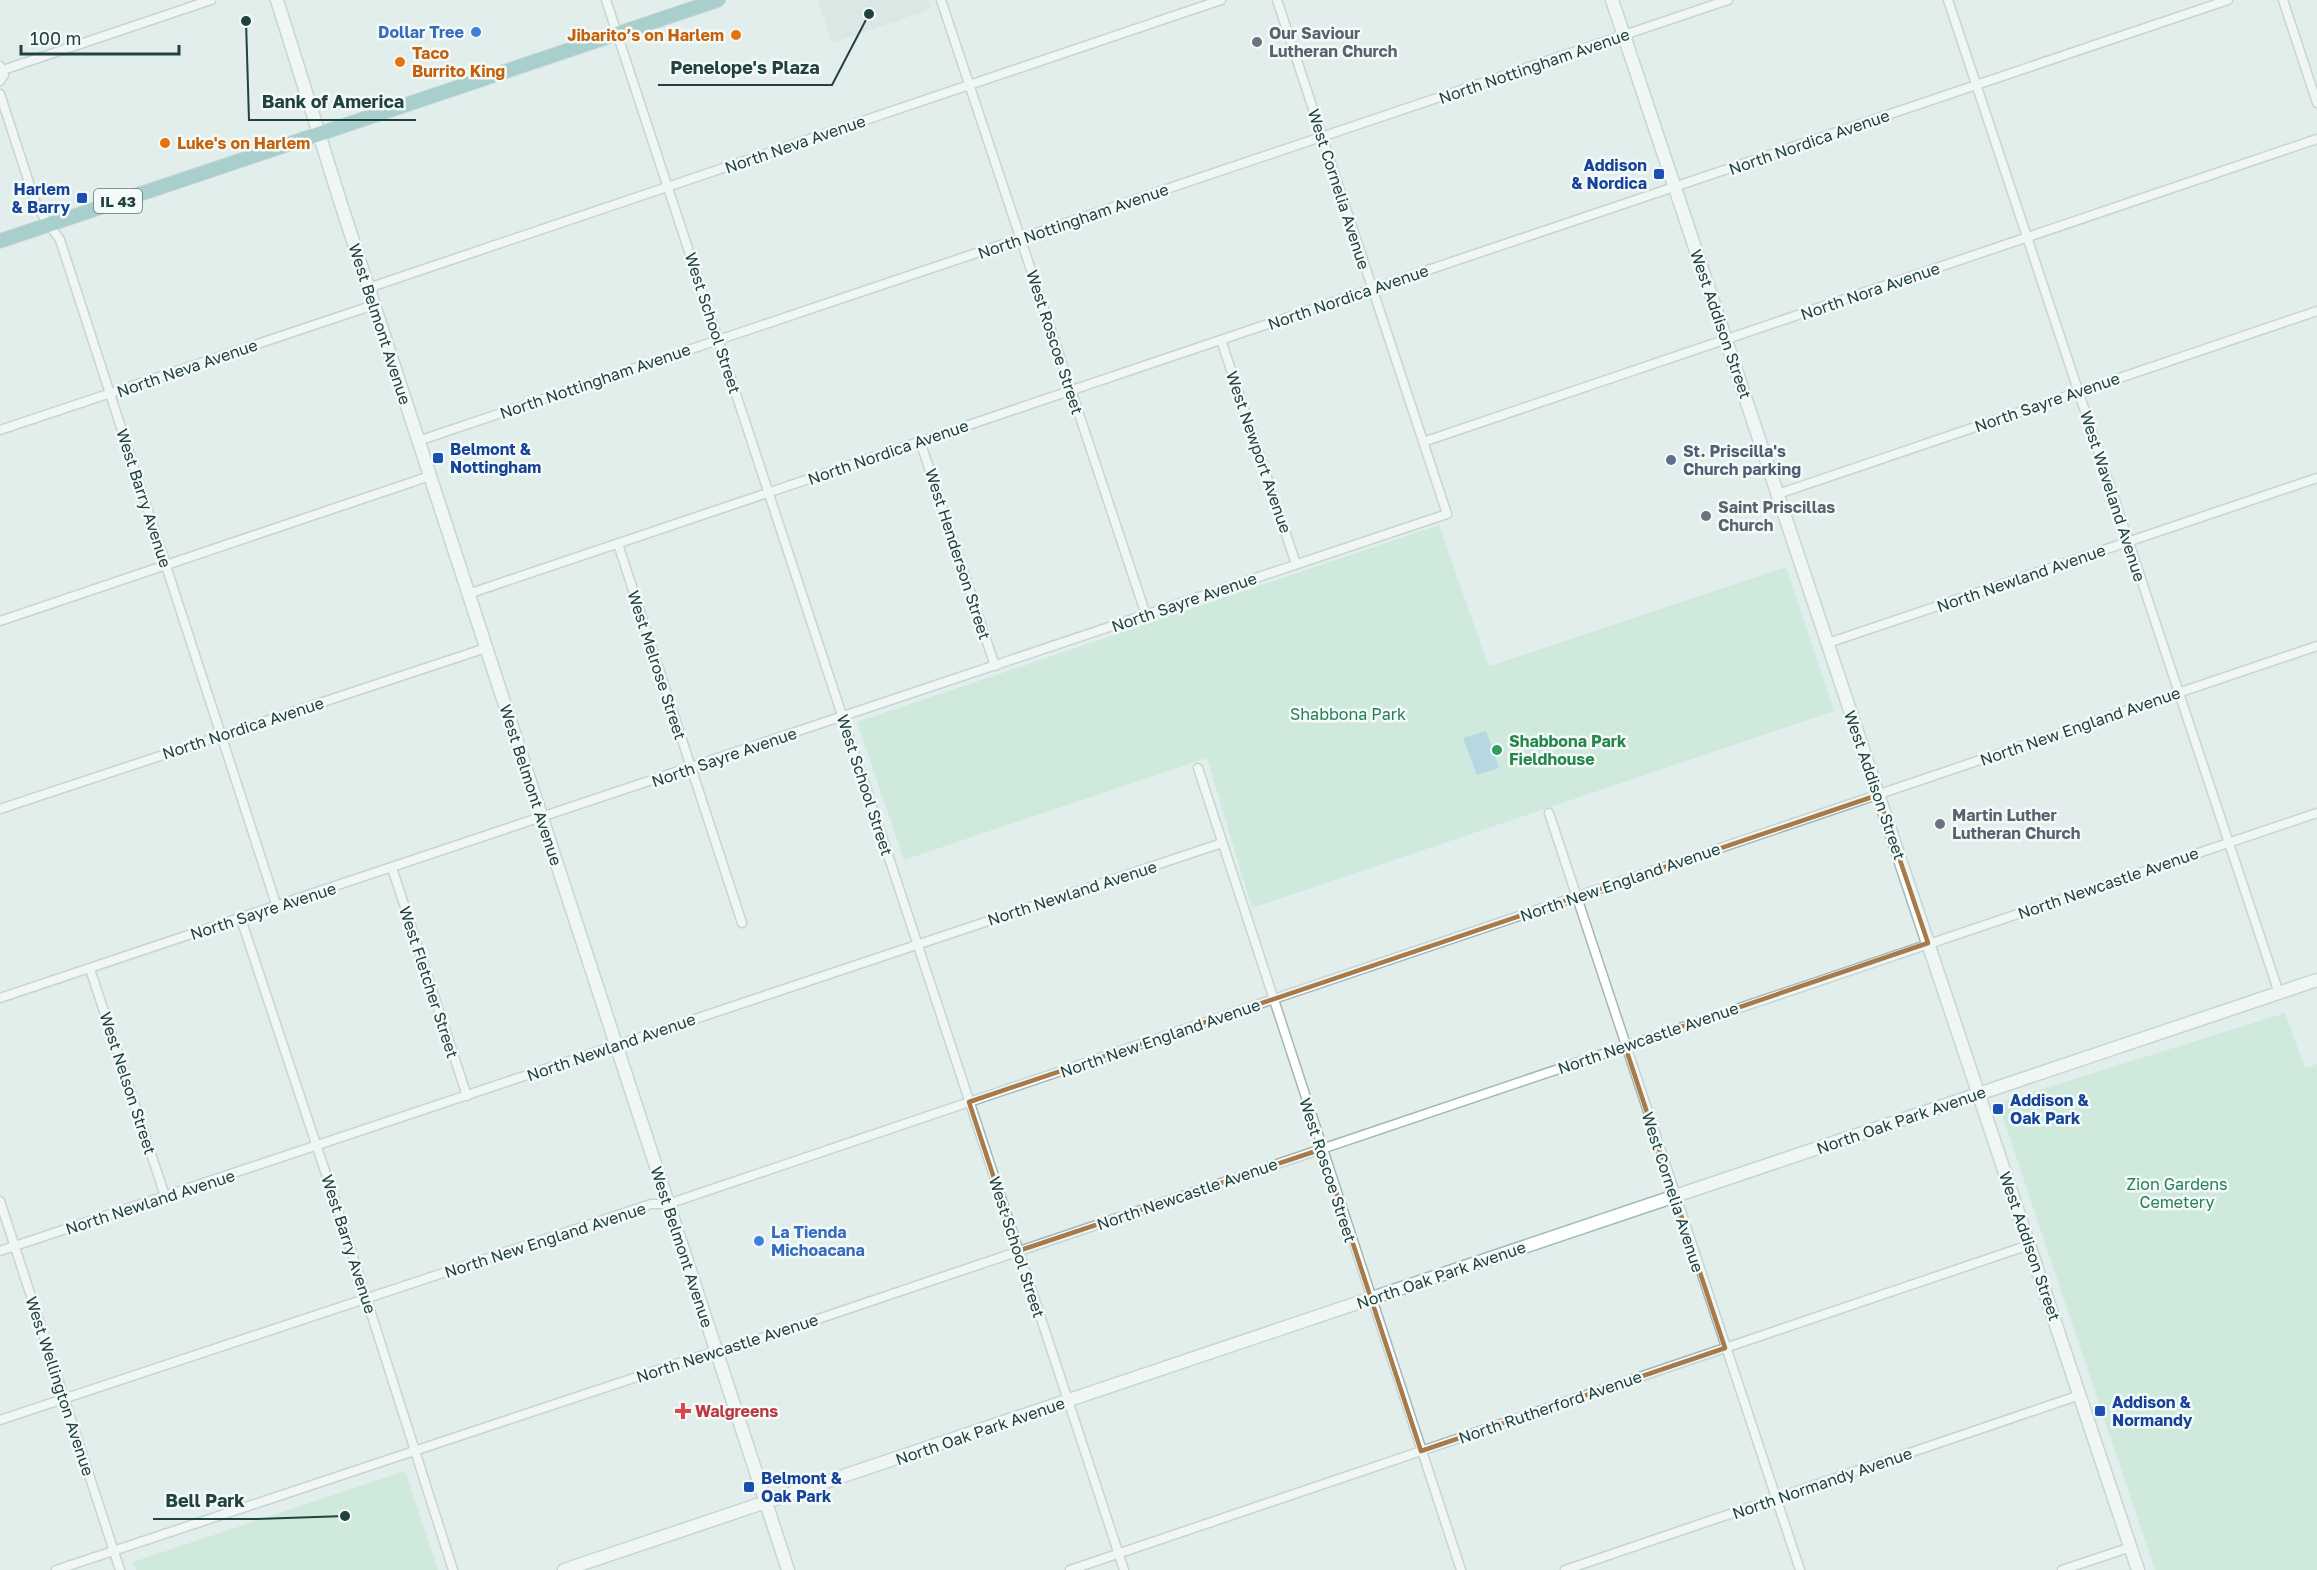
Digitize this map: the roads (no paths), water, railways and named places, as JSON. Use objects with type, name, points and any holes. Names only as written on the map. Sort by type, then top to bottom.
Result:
[{"type":"main road","name":"IL 43","points":[[0,241],[718,0]]},
{"type":"street","points":[[0,81],[4,75],[2,68],[211,0]]},
{"type":"street","name":"West Belmont Avenue","points":[[277,0],[368,288],[788,1570]]},
{"type":"street","name":"West School Street","points":[[606,0],[1124,1570]]},
{"type":"street","name":"West Roscoe Street","points":[[941,0],[1146,615]]},
{"type":"street","name":"North Neva Avenue","points":[[368,288],[1221,0]]},
{"type":"street","name":"West Cornelia Avenue","points":[[1277,0],[1447,514]]},
{"type":"street","name":"West Addison Street","points":[[1612,0],[2138,1570]]},
{"type":"street","name":"North Nottingham Avenue","points":[[418,441],[1728,0]]},
{"type":"street","name":"West Waveland Avenue","points":[[1948,0],[2279,993]]},
{"type":"street","name":"North Nordica Avenue","points":[[468,594],[2228,0]]},
{"type":"street","points":[[2283,0],[2317,103]]},
{"type":"street","name":"West Barry Avenue","points":[[0,94],[37,207],[60,240],[277,907]]},
{"type":"street","name":"North Nora Avenue","points":[[1423,442],[2317,140]]},
{"type":"street","name":"North Neva Avenue","points":[[0,430],[374,305]]},
{"type":"street","name":"North Sayre Avenue","points":[[1778,494],[2317,311]]},
{"type":"street","name":"West Newport Avenue","points":[[1221,340],[1296,564]]},
{"type":"street","name":"West Henderson Street","points":[[921,441],[995,666]]},
{"type":"street","points":[[0,621],[430,476]]},
{"type":"street","name":"North Newland Avenue","points":[[1828,643],[2317,478]]},
{"type":"street","name":"North Sayre Avenue","points":[[0,999],[1447,514]]},
{"type":"street","name":"West Melrose Street","points":[[618,543],[742,923]]},
{"type":"street","name":"North New England Avenue","points":[[0,1420],[651,1204],[668,1204],[2317,646]]},
{"type":"street","name":"North Nordica Avenue","points":[[0,809],[486,648]]},
{"type":"street","name":"West Roscoe Street","points":[[1198,768],[1461,1570]]},
{"type":"street","name":"West Cornelia Avenue","points":[[1549,813],[1674,1197],[1800,1570]]},
{"type":"street","name":"North Newcastle Avenue","points":[[56,1570],[735,1347],[2317,813]]},
{"type":"street","name":"North Newland Avenue","points":[[0,1251],[590,1056],[616,1044],[1222,843]]},
{"type":"street","name":"West Fletcher Street","points":[[392,868],[467,1096]]},
{"type":"street","name":"West Barry Avenue","points":[[241,919],[367,1299],[453,1570]]},
{"type":"street","name":"West Nelson Street","points":[[90,969],[165,1196]]},
{"type":"street","name":"North Oak Park Avenue","points":[[564,1570],[2317,980]]},
{"type":"street","name":"West Wellington Avenue","points":[[0,1201],[120,1570]]},
{"type":"street","name":"North Rutherford Avenue","points":[[1070,1570],[2029,1245]]},
{"type":"street","name":"North Normandy Avenue","points":[[1565,1570],[2080,1395]]},
{"type":"street","points":[[2062,1570],[2131,1547]]},
{"type":"water","points":[[1486,731],[1499,768],[1477,775],[1463,738]]},
{"type":"place","name":"Penelope's Plaza","points":[[869,14]]},
{"type":"place","name":"Bank of America","points":[[246,21]]},
{"type":"place","name":"Dollar Tree","points":[[476,32]]},
{"type":"place","name":"Jibarito’s on Harlem","points":[[736,35]]},
{"type":"place","name":"Our Saviour Lutheran Church","points":[[1257,42]]},
{"type":"place","name":"Taco Burrito King","points":[[400,62]]},
{"type":"place","name":"Luke's on Harlem","points":[[165,143]]},
{"type":"place","name":"Addison & Nordica","points":[[1659,174]]},
{"type":"place","name":"Harlem & Barry","points":[[82,198]]},
{"type":"place","name":"Belmont & Nottingham","points":[[438,458]]},
{"type":"place","name":"St. Priscilla's Church parking","points":[[1671,460]]},
{"type":"place","name":"Saint Priscillas Church","points":[[1706,516]]},
{"type":"place","name":"Shabbona Park Fieldhouse","points":[[1497,750]]},
{"type":"place","name":"Martin Luther Lutheran Church","points":[[1940,824]]},
{"type":"place","name":"Addison & Oak Park","points":[[1998,1109]]},
{"type":"place","name":"La Tienda Michoacana","points":[[759,1241]]},
{"type":"place","name":"Walgreens","points":[[683,1411]]},
{"type":"place","name":"Addison & Normandy","points":[[2100,1411]]},
{"type":"place","name":"Belmont & Oak Park","points":[[749,1487]]},
{"type":"place","name":"Bell Park","points":[[345,1516]]},
{"type":"park label","name":"Shabbona Park","points":[[1348,714]]},
{"type":"park label","name":"Zion Gardens Cemetery","points":[[2177,1193]]}]
